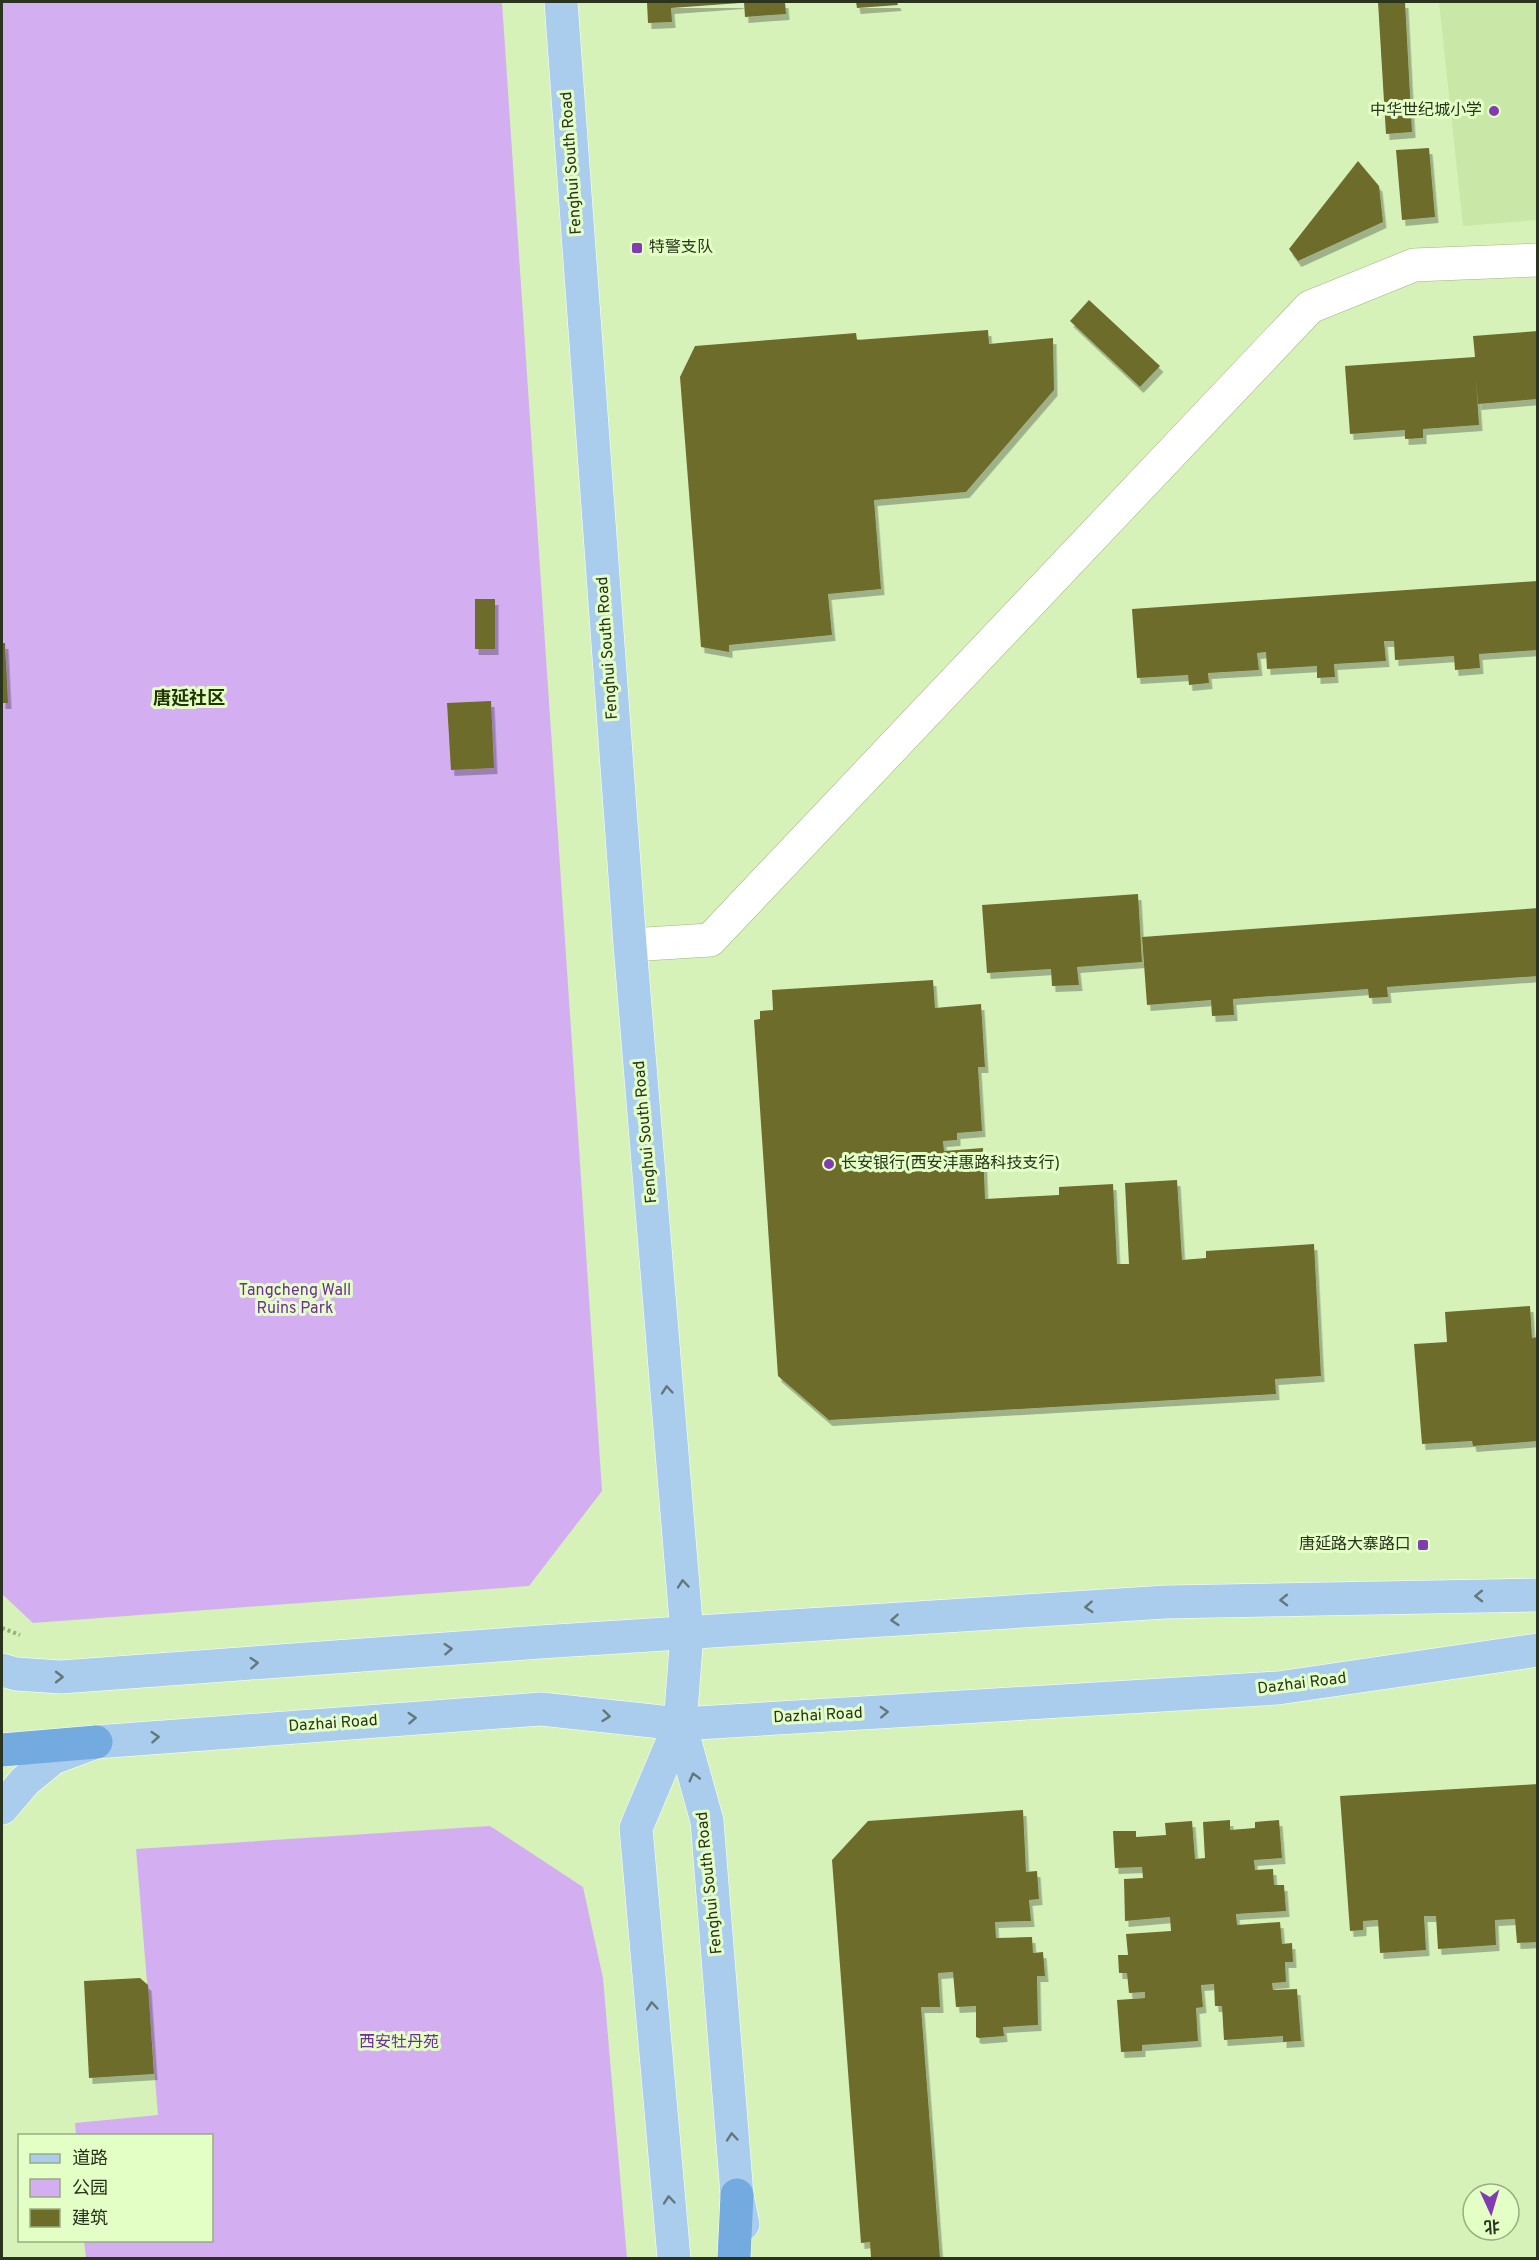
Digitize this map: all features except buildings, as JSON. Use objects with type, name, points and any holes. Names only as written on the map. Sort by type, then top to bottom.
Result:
[{"type":"highway","points":[[2,1750],[96,1742]]},
{"type":"highway","points":[[734,2259],[737,2195]]},
{"type":"main road","name":"Fenghui South Road","points":[[561,2],[630,945],[687,1634],[680,1725],[707,1821],[737,2195],[750,2259]]},
{"type":"main road","points":[[2,1670],[16,1674],[61,1677],[540,1642],[1166,1602],[1538,1595]]},
{"type":"main road","name":"Dazhai Road","points":[[2,1808],[25,1781],[53,1758],[96,1742],[542,1709],[680,1725],[1278,1688],[1538,1650]]},
{"type":"main road","points":[[674,2259],[636,1827],[680,1725]]},
{"type":"street","points":[[630,945],[710,940],[1310,307],[1414,265],[1538,260]]},
{"type":"shaded area","name":"中华世纪城小学","points":[[1439,2],[1537,2],[1537,220],[1463,226]]},
{"type":"green space","name":"Tangcheng Wall Ruins Park","points":[[2,2],[502,2],[602,1491],[529,1586],[33,1623],[2,1594]]},
{"type":"green space","name":"西安牡丹苑","points":[[490,1826],[583,1887],[603,1978],[627,2258],[86,2258],[84,2242],[213,2242],[213,2134],[76,2134],[75,2123],[158,2115],[136,1849]]},
{"type":"place","name":"中华世纪城小学","points":[[1494,111]]},
{"type":"place","name":"特警支队","points":[[637,248]]},
{"type":"place","name":"长安银行(西安沣惠路科技支行)","points":[[829,1164]]},
{"type":"place","name":"唐延路大寨路口","points":[[1423,1545]]},
{"type":"district","name":"唐延社区","points":[[189,699]]}]
